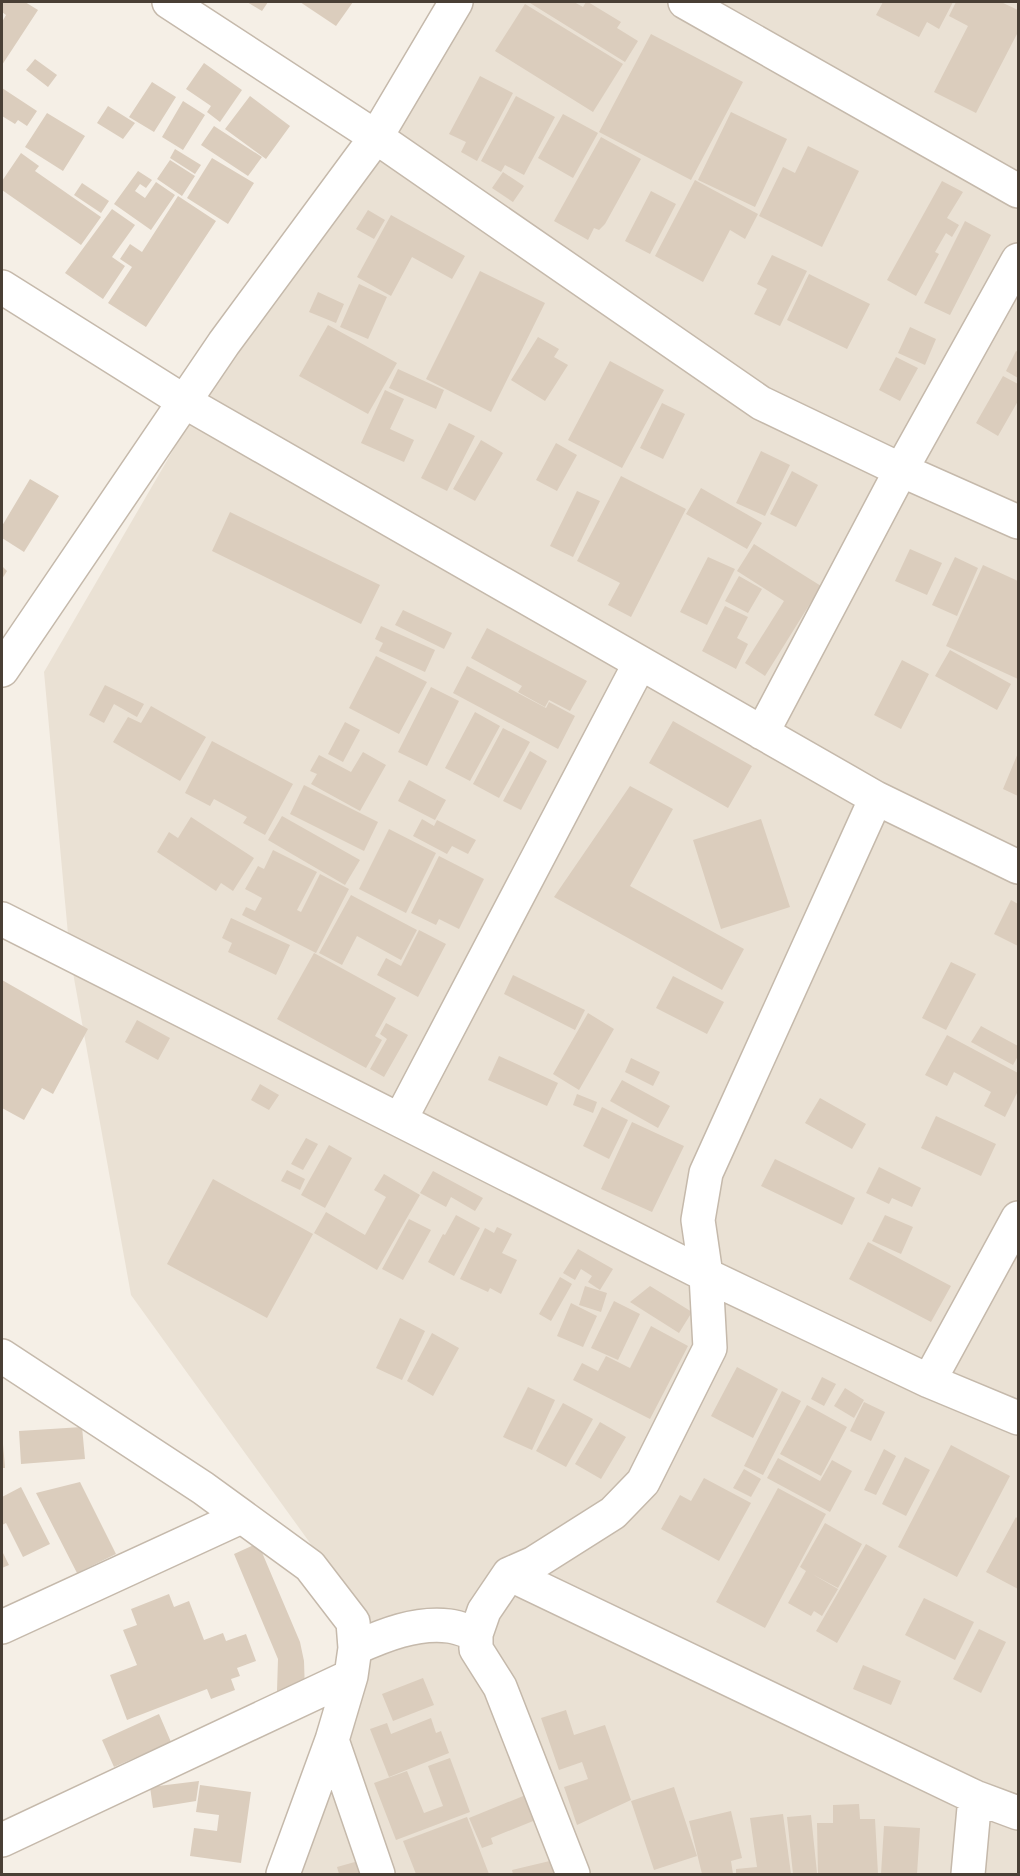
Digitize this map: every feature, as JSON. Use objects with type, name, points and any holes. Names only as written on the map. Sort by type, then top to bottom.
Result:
[{"type":"street","points":[[169,2],[376,137],[761,404],[1018,522]]},
{"type":"street","points":[[2,670],[224,344],[376,137],[456,2]]},
{"type":"street","points":[[685,2],[1018,191]]},
{"type":"street","points":[[762,733],[901,470],[1018,260]]},
{"type":"street","points":[[2,287],[185,402],[762,733],[876,798],[1018,867]]},
{"type":"street","points":[[400,1120],[640,663]]},
{"type":"street","points":[[573,1875],[500,1687],[476,1649],[476,1634],[484,1611],[509,1574],[534,1563],[613,1513],[643,1482],[710,1348],[706,1275],[698,1220],[706,1173],[876,798]]},
{"type":"street","points":[[2,919],[706,1275],[929,1381],[1018,1418]]},
{"type":"street","points":[[929,1381],[1018,1218]]},
{"type":"street","points":[[2,1356],[202,1488],[310,1566],[353,1622],[353,1662],[332,1740],[283,1875]]},
{"type":"street","points":[[2,1627],[241,1517]]},
{"type":"street","points":[[509,1574],[975,1797],[1018,1814]]},
{"type":"street","points":[[2,1840],[353,1662],[390,1632],[428,1626],[450,1626],[476,1634]]},
{"type":"street","points":[[332,1740],[378,1875]]},
{"type":"street","points":[[968,1875],[975,1797]]},
{"type":"shaded area","points":[[450,2],[1018,2],[1018,1874],[287,1874],[362,1615],[131,1295],[70,956],[44,672],[282,263]]},
{"type":"building","points":[[2,2],[25,2],[38,10],[2,65],[2,22],[6,15],[2,12]]},
{"type":"building","points":[[247,2],[268,2],[262,11]]},
{"type":"building","points":[[300,2],[353,2],[336,26]]},
{"type":"building","points":[[574,2],[583,7],[588,2],[621,22],[617,28],[638,41],[625,62],[530,3]]},
{"type":"building","points":[[883,2],[953,2],[939,29],[927,22],[919,37],[876,15]]},
{"type":"building","points":[[956,2],[1001,2],[1018,10],[1018,32],[976,113],[934,92],[968,26],[949,16]]},
{"type":"building","points":[[525,4],[623,64],[593,112],[495,51]]},
{"type":"building","points":[[651,34],[743,82],[691,180],[599,132]]},
{"type":"building","points":[[35,59],[57,75],[48,87],[26,70]]},
{"type":"building","points":[[204,63],[242,90],[220,122],[207,112],[211,106],[186,89]]},
{"type":"building","points":[[480,76],[513,93],[477,161],[461,152],[466,142],[449,134]]},
{"type":"building","points":[[152,82],[176,97],[154,132],[129,117]]},
{"type":"building","points":[[2,88],[37,111],[27,126],[18,120],[15,124],[2,116]]},
{"type":"building","points":[[250,96],[290,126],[266,159],[225,129]]},
{"type":"building","points":[[516,96],[555,117],[524,175],[505,165],[501,172],[481,161]]},
{"type":"building","points":[[183,101],[205,115],[183,150],[162,137]]},
{"type":"building","points":[[108,106],[135,123],[123,139],[97,123]]},
{"type":"building","points":[[731,112],[787,139],[755,207],[698,180]]},
{"type":"building","points":[[47,113],[85,136],[63,171],[25,147]]},
{"type":"building","points":[[563,114],[598,133],[573,178],[538,158]]},
{"type":"building","points":[[214,126],[262,157],[248,176],[201,145]]},
{"type":"building","points":[[601,137],[641,159],[605,224],[599,230],[594,228],[588,240],[554,221]]},
{"type":"building","points":[[808,146],[859,171],[822,247],[759,216],[783,167],[795,173]]},
{"type":"building","points":[[175,149],[201,165],[195,174],[170,158]]},
{"type":"building","points":[[21,153],[39,166],[35,171],[101,217],[81,245],[2,190],[2,181]]},
{"type":"building","points":[[212,158],[254,183],[228,224],[187,198]]},
{"type":"building","points":[[170,160],[195,176],[182,196],[157,179]]},
{"type":"building","points":[[138,171],[152,180],[146,188],[140,184],[135,191],[145,198],[156,182],[175,195],[151,230],[114,204]]},
{"type":"building","points":[[503,172],[524,186],[513,202],[492,188]]},
{"type":"building","points":[[695,180],[758,214],[745,239],[730,230],[703,282],[655,256]]},
{"type":"building","points":[[942,181],[963,192],[947,218],[959,225],[952,237],[946,233],[935,252],[939,254],[916,296],[887,280]]},
{"type":"building","points":[[82,183],[109,201],[101,213],[74,195]]},
{"type":"building","points":[[651,191],[676,204],[650,254],[625,241]]},
{"type":"building","points":[[178,196],[216,221],[146,327],[108,303],[132,267],[120,259],[130,244],[142,252]]},
{"type":"building","points":[[112,209],[135,225],[112,257],[125,266],[103,299],[65,273]]},
{"type":"building","points":[[368,210],[385,220],[374,239],[356,229]]},
{"type":"building","points":[[391,215],[465,256],[452,279],[412,257],[391,296],[357,277]]},
{"type":"building","points":[[965,221],[991,235],[950,315],[924,303]]},
{"type":"building","points":[[772,255],[807,271],[780,326],[754,314],[767,289],[757,284]]},
{"type":"building","points":[[480,271],[545,303],[491,412],[426,379]]},
{"type":"building","points":[[809,274],[870,304],[847,349],[787,320]]},
{"type":"building","points":[[359,284],[387,297],[368,339],[340,327]]},
{"type":"building","points":[[318,292],[344,304],[336,323],[309,312]]},
{"type":"building","points":[[328,325],[397,363],[368,414],[299,376]]},
{"type":"building","points":[[910,327],[936,339],[925,365],[898,353]]},
{"type":"building","points":[[538,337],[559,349],[554,357],[568,365],[545,401],[511,380]]},
{"type":"building","points":[[1016,351],[1018,352],[1018,378],[1006,371]]},
{"type":"building","points":[[896,357],[918,368],[900,401],[879,390]]},
{"type":"building","points":[[610,361],[664,390],[622,468],[568,440]]},
{"type":"building","points":[[398,369],[444,390],[436,409],[389,388]]},
{"type":"building","points":[[1003,376],[1018,384],[1018,401],[998,436],[976,423]]},
{"type":"building","points":[[385,390],[404,399],[390,429],[414,440],[404,462],[361,443]]},
{"type":"building","points":[[662,403],[685,414],[663,459],[640,448]]},
{"type":"building","points":[[449,423],[475,436],[447,491],[421,478]]},
{"type":"building","points":[[481,440],[503,453],[475,501],[453,489]]},
{"type":"building","points":[[556,443],[577,455],[557,491],[536,480]]},
{"type":"building","points":[[761,451],[790,465],[765,516],[736,503]]},
{"type":"building","points":[[792,471],[818,485],[796,527],[770,514]]},
{"type":"building","points":[[621,476],[686,509],[631,617],[608,605],[620,583],[577,561]]},
{"type":"building","points":[[30,479],[59,496],[24,552],[2,538],[2,526]]},
{"type":"building","points":[[701,488],[762,523],[747,549],[686,514]]},
{"type":"building","points":[[577,491],[600,501],[573,557],[550,546]]},
{"type":"building","points":[[230,512],[380,585],[361,624],[212,551]]},
{"type":"building","points":[[754,544],[821,586],[765,676],[745,663],[784,601],[737,571]]},
{"type":"building","points":[[910,549],[942,563],[927,595],[895,581]]},
{"type":"building","points":[[708,557],[735,569],[707,625],[680,612]]},
{"type":"building","points":[[955,557],[978,568],[957,616],[932,605]]},
{"type":"building","points":[[983,565],[1018,581],[1018,679],[946,646]]},
{"type":"building","points":[[2,566],[7,571],[2,579]]},
{"type":"building","points":[[739,576],[762,589],[748,613],[725,601]]},
{"type":"building","points":[[725,606],[748,617],[737,638],[748,644],[736,669],[702,651]]},
{"type":"building","points":[[403,610],[452,633],[444,649],[395,625]]},
{"type":"building","points":[[381,626],[435,650],[425,672],[379,651],[383,643],[375,639]]},
{"type":"building","points":[[487,628],[587,681],[570,711],[549,700],[545,707],[518,692],[522,686],[471,658]]},
{"type":"building","points":[[950,650],[1011,684],[997,710],[935,676]]},
{"type":"building","points":[[376,656],[427,682],[399,734],[349,708]]},
{"type":"building","points":[[902,660],[929,674],[901,729],[874,715]]},
{"type":"building","points":[[467,666],[546,708],[549,702],[575,716],[558,749],[453,693]]},
{"type":"building","points":[[105,685],[144,704],[137,717],[114,704],[104,723],[89,715]]},
{"type":"building","points":[[431,687],[459,701],[427,766],[398,752]]},
{"type":"building","points":[[151,706],[206,737],[180,781],[113,742],[128,717],[141,723]]},
{"type":"building","points":[[475,712],[500,726],[470,781],[445,768]]},
{"type":"building","points":[[673,721],[752,766],[728,808],[649,763]]},
{"type":"building","points":[[345,722],[360,730],[343,762],[328,754]]},
{"type":"building","points":[[503,728],[530,742],[499,798],[473,784]]},
{"type":"building","points":[[212,741],[293,784],[265,835],[243,823],[247,817],[214,799],[210,806],[185,793]]},
{"type":"building","points":[[530,751],[547,761],[521,810],[503,801]]},
{"type":"building","points":[[363,752],[386,765],[360,811],[311,784],[317,774],[310,771],[319,755],[351,772]]},
{"type":"building","points":[[1018,753],[1018,796],[1003,789]]},
{"type":"building","points":[[409,780],[446,800],[435,820],[398,801]]},
{"type":"building","points":[[304,785],[378,822],[364,851],[290,814]]},
{"type":"building","points":[[630,786],[673,809],[630,886],[744,949],[722,990],[554,897]]},
{"type":"building","points":[[282,816],[360,860],[345,885],[268,840]]},
{"type":"building","points":[[191,817],[254,858],[233,891],[221,883],[216,891],[157,852],[169,832],[178,838]]},
{"type":"building","points":[[422,819],[434,826],[437,820],[476,840],[468,854],[452,846],[447,854],[413,836]]},
{"type":"building","points":[[761,819],[790,907],[721,929],[693,840]]},
{"type":"building","points":[[389,829],[436,853],[406,913],[359,889]]},
{"type":"building","points":[[273,850],[317,872],[297,910],[301,912],[320,874],[349,889],[316,953],[242,915],[246,907],[255,911],[262,898],[245,889],[258,866],[264,869]]},
{"type":"building","points":[[439,856],[484,879],[459,929],[439,919],[436,925],[411,913]]},
{"type":"building","points":[[351,895],[417,930],[401,960],[357,936],[342,965],[319,953]]},
{"type":"building","points":[[1011,900],[1018,904],[1018,946],[994,934]]},
{"type":"building","points":[[231,918],[290,945],[276,975],[228,952],[232,943],[222,938]]},
{"type":"building","points":[[419,930],[446,944],[418,997],[377,975],[386,958],[401,966]]},
{"type":"building","points":[[314,953],[396,998],[375,1036],[382,1040],[366,1068],[277,1019]]},
{"type":"building","points":[[951,962],[976,974],[946,1030],[922,1018]]},
{"type":"building","points":[[513,975],[585,1010],[575,1030],[504,994]]},
{"type":"building","points":[[673,976],[724,1002],[707,1034],[656,1008]]},
{"type":"building","points":[[2,980],[88,1029],[53,1094],[42,1088],[24,1120],[2,1108]]},
{"type":"building","points":[[588,1013],[614,1029],[579,1090],[553,1074]]},
{"type":"building","points":[[137,1020],[170,1038],[158,1060],[125,1042]]},
{"type":"building","points":[[386,1023],[408,1035],[384,1077],[370,1069],[387,1039],[380,1034]]},
{"type":"building","points":[[981,1026],[1018,1046],[1018,1056],[1013,1065],[971,1042]]},
{"type":"building","points":[[947,1035],[1018,1073],[1018,1091],[1005,1117],[984,1106],[991,1092],[954,1072],[947,1086],[925,1075]]},
{"type":"building","points":[[499,1056],[558,1083],[547,1106],[488,1080]]},
{"type":"building","points":[[631,1058],[660,1072],[653,1086],[625,1072]]},
{"type":"building","points":[[622,1080],[670,1106],[658,1128],[610,1101]]},
{"type":"building","points":[[260,1084],[279,1095],[269,1110],[251,1100]]},
{"type":"building","points":[[577,1094],[597,1102],[593,1113],[573,1105]]},
{"type":"building","points":[[820,1098],[866,1124],[852,1149],[805,1123]]},
{"type":"building","points":[[602,1107],[628,1120],[609,1159],[583,1146]]},
{"type":"building","points":[[936,1116],[996,1144],[981,1176],[921,1148]]},
{"type":"building","points":[[632,1122],[684,1146],[652,1212],[601,1189]]},
{"type":"building","points":[[306,1138],[318,1144],[303,1170],[291,1164]]},
{"type":"building","points":[[329,1145],[352,1158],[325,1208],[301,1195]]},
{"type":"building","points":[[775,1159],[855,1198],[842,1225],[761,1186]]},
{"type":"building","points":[[879,1167],[921,1188],[912,1207],[892,1198],[889,1204],[866,1193]]},
{"type":"building","points":[[287,1170],[305,1179],[300,1190],[281,1181]]},
{"type":"building","points":[[433,1171],[483,1198],[475,1211],[451,1197],[446,1207],[420,1193]]},
{"type":"building","points":[[384,1174],[420,1195],[377,1270],[314,1233],[326,1212],[365,1235],[386,1197],[374,1190]]},
{"type":"building","points":[[213,1179],[313,1234],[267,1318],[167,1264]]},
{"type":"building","points":[[456,1215],[480,1228],[454,1276],[428,1262]]},
{"type":"building","points":[[885,1215],[913,1227],[901,1254],[872,1241]]},
{"type":"building","points":[[409,1219],[431,1230],[403,1280],[382,1269]]},
{"type":"building","points":[[497,1227],[512,1234],[502,1253],[517,1260],[501,1294],[490,1288],[488,1292],[460,1279],[485,1228],[494,1233]]},
{"type":"building","points":[[868,1242],[951,1286],[931,1322],[849,1279]]},
{"type":"building","points":[[578,1249],[613,1269],[600,1290],[588,1282],[592,1276],[581,1269],[575,1280],[563,1273]]},
{"type":"building","points":[[560,1277],[572,1284],[551,1321],[539,1314]]},
{"type":"building","points":[[585,1286],[607,1293],[601,1312],[579,1305]]},
{"type":"building","points":[[650,1286],[692,1312],[679,1333],[630,1302]]},
{"type":"building","points":[[614,1301],[640,1314],[618,1360],[591,1348]]},
{"type":"building","points":[[571,1303],[597,1316],[583,1347],[557,1336]]},
{"type":"building","points":[[400,1318],[425,1331],[402,1380],[376,1368]]},
{"type":"building","points":[[651,1326],[688,1346],[650,1419],[573,1380],[582,1363],[598,1371],[606,1356],[630,1368]]},
{"type":"building","points":[[432,1333],[459,1348],[433,1396],[407,1381]]},
{"type":"building","points":[[737,1367],[778,1389],[753,1438],[711,1416]]},
{"type":"building","points":[[822,1377],[836,1384],[824,1406],[811,1399]]},
{"type":"building","points":[[528,1387],[555,1400],[532,1450],[503,1437]]},
{"type":"building","points":[[845,1388],[864,1400],[854,1418],[834,1406]]},
{"type":"building","points":[[782,1391],[801,1401],[763,1475],[744,1466]]},
{"type":"building","points":[[864,1402],[885,1412],[871,1441],[850,1431]]},
{"type":"building","points":[[563,1403],[593,1419],[566,1467],[536,1451]]},
{"type":"building","points":[[807,1405],[847,1427],[821,1476],[780,1454]]},
{"type":"building","points":[[600,1422],[626,1437],[601,1479],[575,1464]]},
{"type":"building","points":[[82,1427],[85,1459],[21,1464],[19,1431]]},
{"type":"building","points":[[3,1444],[5,1468],[2,1468]]},
{"type":"building","points":[[951,1445],[1010,1476],[957,1577],[898,1547]]},
{"type":"building","points":[[884,1449],[896,1456],[876,1495],[864,1490]]},
{"type":"building","points":[[905,1457],[930,1470],[906,1516],[882,1504]]},
{"type":"building","points":[[778,1458],[820,1481],[832,1460],[852,1471],[830,1512],[767,1478]]},
{"type":"building","points":[[744,1469],[761,1479],[751,1497],[733,1488]]},
{"type":"building","points":[[704,1478],[751,1503],[719,1561],[661,1529],[680,1495],[691,1501]]},
{"type":"building","points":[[80,1482],[116,1554],[77,1573],[36,1493]]},
{"type":"building","points":[[21,1487],[50,1544],[23,1557],[6,1523],[2,1525],[2,1497]]},
{"type":"building","points":[[778,1488],[826,1514],[765,1628],[716,1602]]},
{"type":"building","points":[[1016,1517],[1018,1519],[1018,1589],[986,1572]]},
{"type":"building","points":[[825,1523],[862,1544],[838,1588],[812,1574],[838,1589],[822,1616],[814,1611],[811,1616],[788,1603],[806,1571],[800,1567]]},
{"type":"building","points":[[258,1543],[300,1642],[304,1661],[305,1692],[277,1691],[278,1659],[234,1554]]},
{"type":"building","points":[[866,1544],[887,1556],[837,1643],[816,1631]]},
{"type":"building","points":[[2,1551],[9,1565],[2,1568]]},
{"type":"building","points":[[169,1594],[174,1607],[189,1601],[204,1640],[223,1633],[226,1641],[246,1634],[256,1661],[237,1668],[240,1676],[231,1679],[235,1690],[211,1699],[207,1689],[127,1720],[110,1675],[137,1665],[123,1630],[137,1625],[131,1609]]},
{"type":"building","points":[[924,1598],[974,1622],[955,1660],[905,1635]]},
{"type":"building","points":[[979,1629],[1006,1642],[981,1693],[953,1679]]},
{"type":"building","points":[[863,1665],[901,1681],[891,1705],[853,1689]]},
{"type":"building","points":[[423,1678],[434,1705],[393,1721],[382,1694]]},
{"type":"building","points":[[566,1710],[574,1735],[605,1725],[631,1800],[577,1825],[564,1787],[588,1779],[582,1762],[559,1770],[541,1718]]},
{"type":"building","points":[[159,1714],[171,1742],[114,1767],[102,1740]]},
{"type":"building","points":[[431,1718],[436,1733],[441,1731],[449,1753],[389,1777],[370,1729],[387,1723],[391,1734]]},
{"type":"building","points":[[450,1758],[470,1812],[396,1840],[374,1783],[407,1771],[424,1813],[443,1806],[428,1766]]},
{"type":"building","points":[[199,1781],[196,1801],[153,1808],[150,1787]]},
{"type":"building","points":[[200,1785],[251,1792],[241,1863],[190,1856],[194,1828],[217,1831],[219,1815],[196,1812]]},
{"type":"building","points":[[674,1787],[697,1856],[654,1870],[631,1801]]},
{"type":"building","points":[[533,1792],[543,1817],[491,1838],[493,1844],[482,1848],[469,1818]]},
{"type":"building","points":[[859,1804],[860,1819],[875,1819],[878,1874],[818,1874],[817,1823],[833,1823],[833,1805]]},
{"type":"building","points":[[731,1811],[742,1858],[731,1861],[733,1874],[702,1874],[689,1821]]},
{"type":"building","points":[[783,1814],[791,1874],[736,1874],[736,1869],[757,1867],[750,1818]]},
{"type":"building","points":[[811,1815],[817,1873],[793,1874],[787,1817]]},
{"type":"building","points":[[467,1817],[489,1874],[416,1874],[403,1841]]},
{"type":"building","points":[[884,1826],[920,1828],[917,1874],[881,1874]]},
{"type":"building","points":[[369,1858],[373,1874],[339,1874],[337,1867]]},
{"type":"building","points":[[554,1860],[560,1874],[513,1874],[512,1870]]}]
